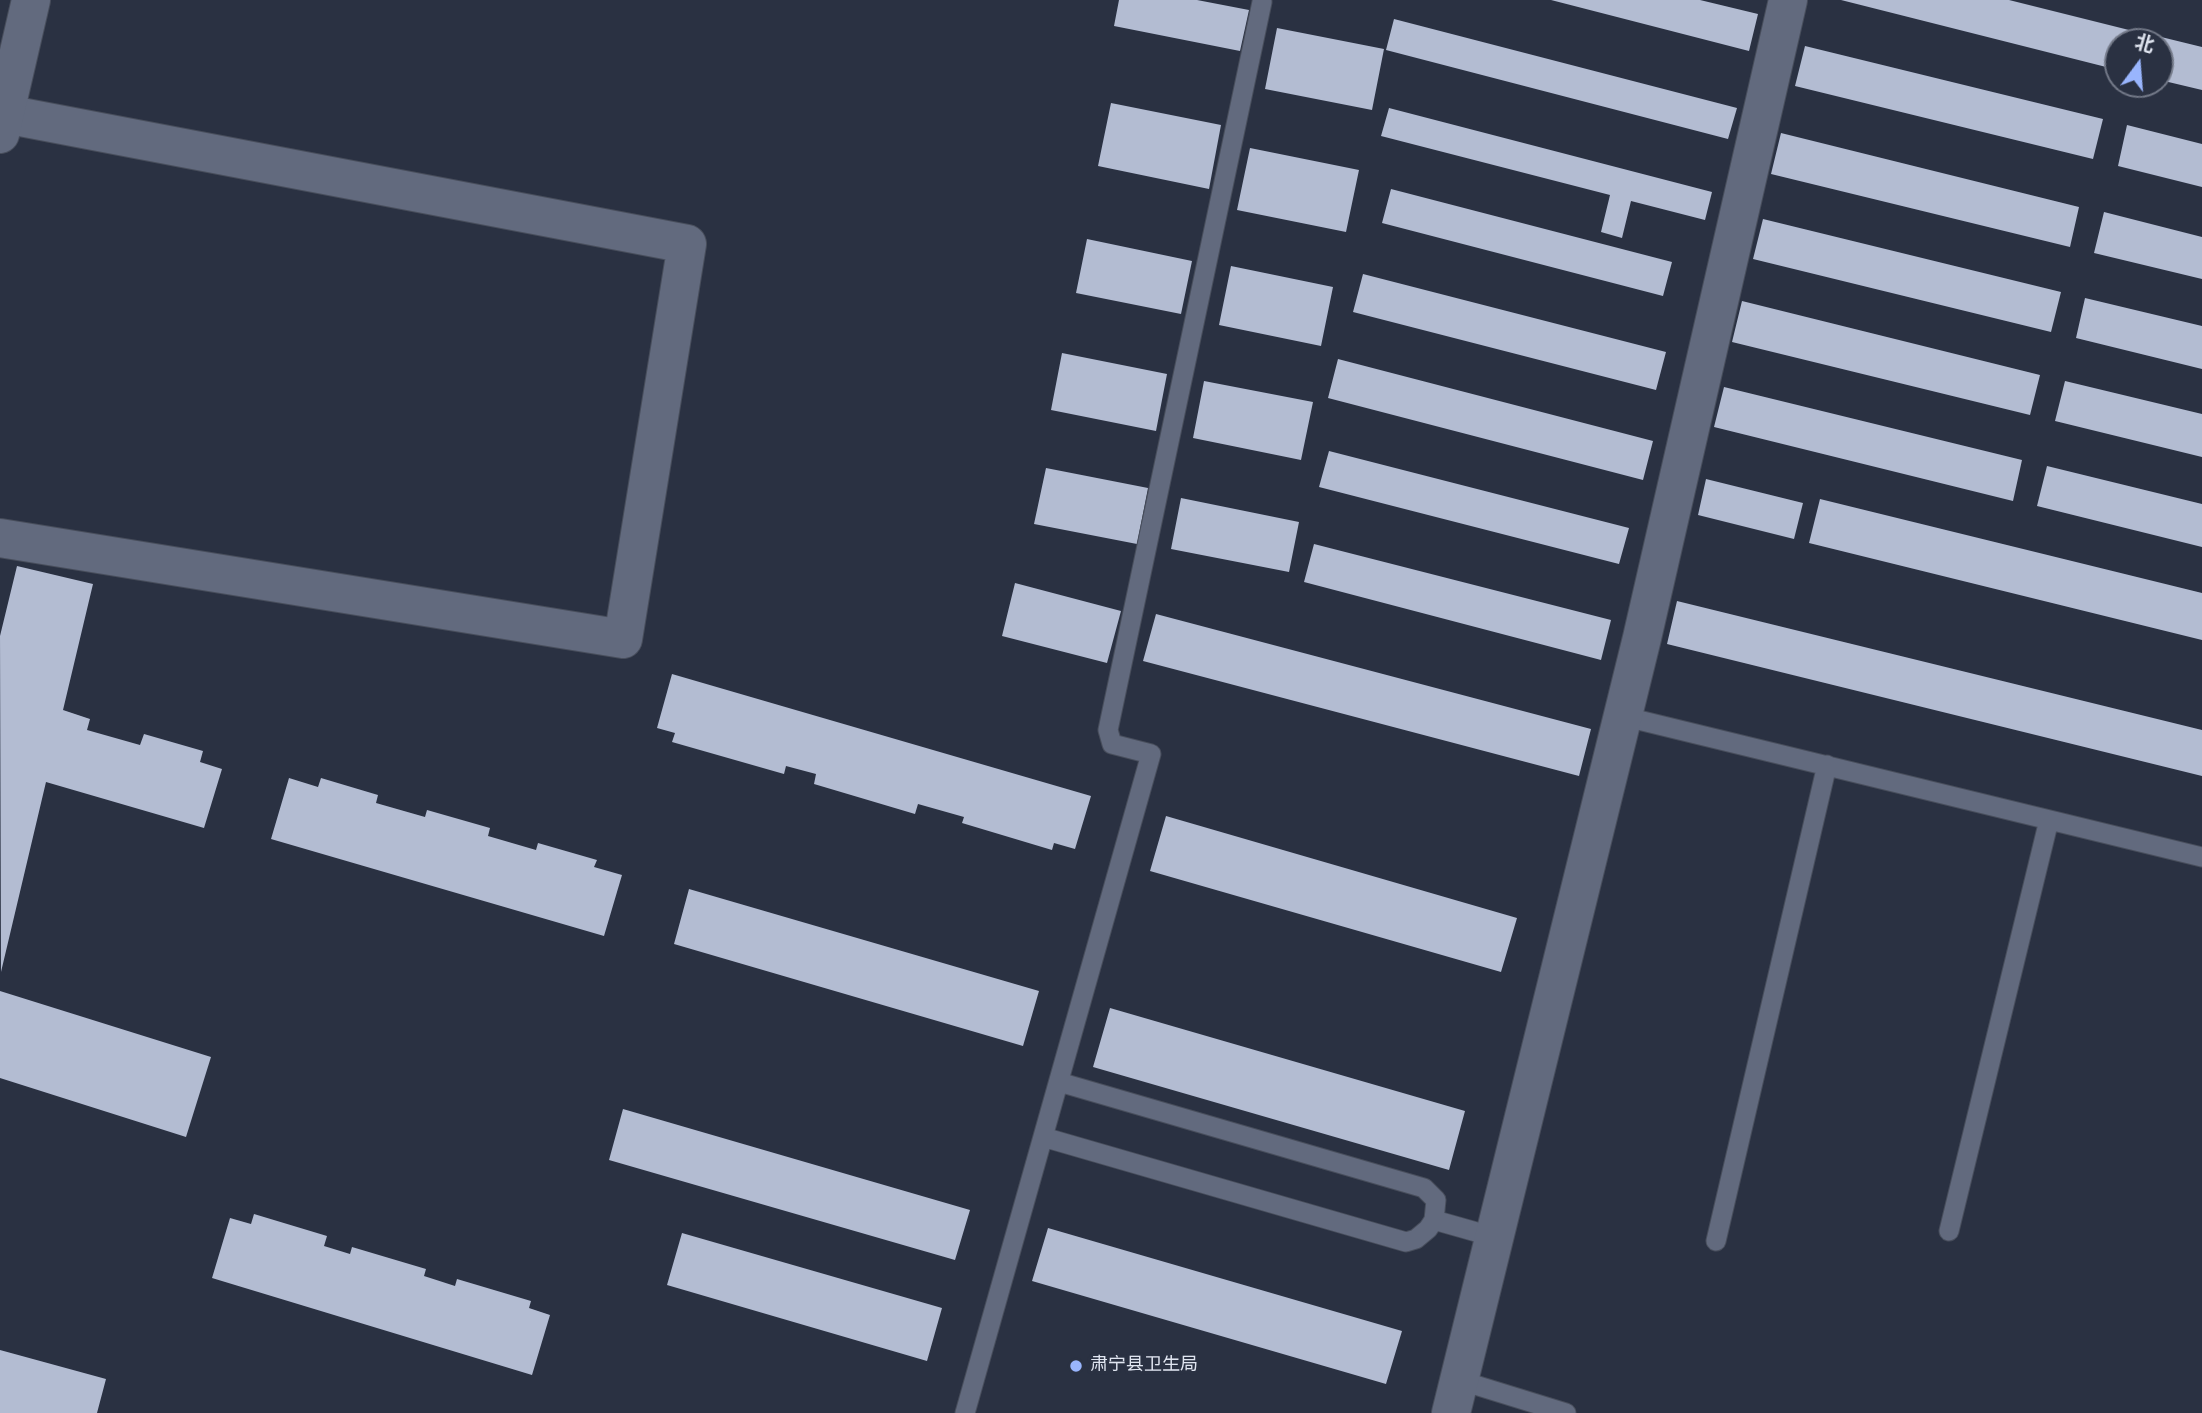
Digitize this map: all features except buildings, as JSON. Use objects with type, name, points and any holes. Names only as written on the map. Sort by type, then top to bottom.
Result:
[{"type":"street","points":[[0,538],[623,639],[687,244],[2,124],[31,0]]},
{"type":"street","points":[[1455,1396],[1622,716],[1788,0]]},
{"type":"lane","points":[[965,1413],[1151,754],[1112,744],[1108,730],[1262,2]]},
{"type":"lane","points":[[1622,716],[2202,857]]},
{"type":"lane","points":[[1716,1241],[1826,765]]},
{"type":"lane","points":[[1949,1231],[2049,820]]},
{"type":"lane","points":[[1043,1137],[1406,1242],[1416,1239],[1434,1220],[1436,1200],[1424,1188],[1059,1082]]},
{"type":"lane","points":[[1434,1220],[1494,1237]]},
{"type":"lane","points":[[1455,1396],[1566,1413]]},
{"type":"place","name":"肃宁县卫生局","points":[[1076,1366]]}]
